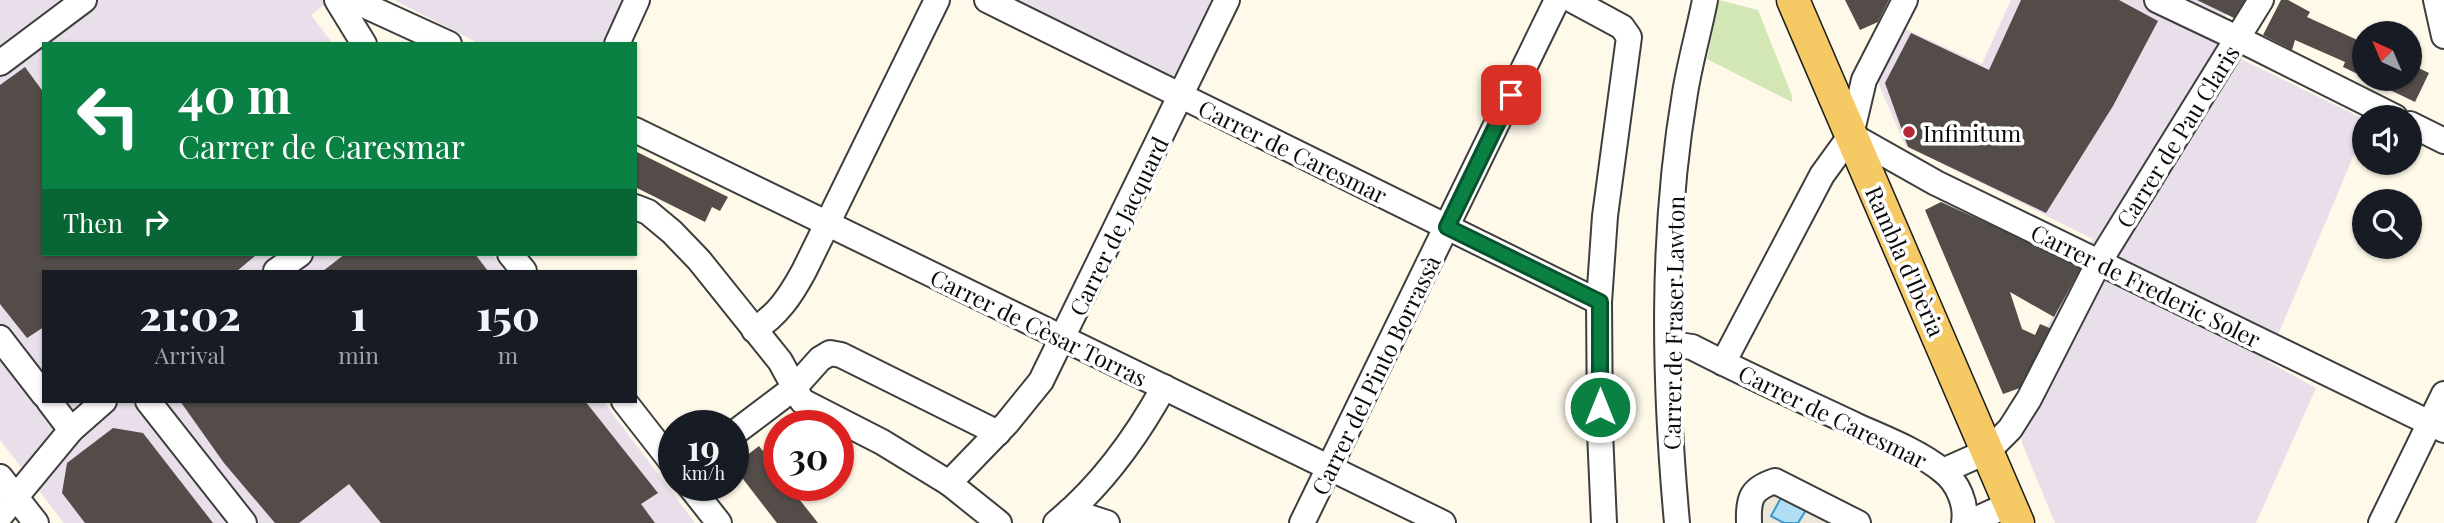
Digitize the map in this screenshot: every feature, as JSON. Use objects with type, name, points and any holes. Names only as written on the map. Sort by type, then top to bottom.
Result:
[{"type":"main road","name":"Rambla d'Ibèria","points":[[1793,0],[2014,513]]},
{"type":"street","points":[[0,63],[84,0]]},
{"type":"street","points":[[337,0],[363,42]]},
{"type":"street","points":[[353,0],[445,42]]},
{"type":"street","points":[[618,42],[637,0]]},
{"type":"street","points":[[754,330],[787,302],[937,0]]},
{"type":"street","name":"Carrer de Caresmar","points":[[987,0],[1600,302]]},
{"type":"street","name":"Carrer de Jacquard","points":[[948,483],[998,433],[1041,381],[1227,0]]},
{"type":"street","name":"Carrer del Pinto Borrassà","points":[[1302,523],[1557,0]]},
{"type":"street","points":[[1572,0],[1626,31],[1629,41],[1605,216],[1600,302],[1600,432],[1604,523]]},
{"type":"street","name":"Carrer de Fraser Lawton","points":[[1677,523],[1668,428],[1669,263],[1673,196],[1685,93],[1705,0]]},
{"type":"street","points":[[1723,363],[1822,175],[1851,135],[1864,80],[1905,0]]},
{"type":"street","points":[[2157,0],[2371,105]]},
{"type":"street","name":"Carrer de Pau Claris","points":[[1987,451],[2010,429],[2029,399],[2099,262],[2261,0]]},
{"type":"street","points":[[2436,0],[2444,36]]},
{"type":"street","points":[[2422,130],[2444,141]]},
{"type":"street","name":"Carrer de Cèsar Torras","points":[[637,131],[1443,523]]},
{"type":"street","name":"Carrer de Frederic Soler","points":[[1851,135],[1936,183],[2437,427]]},
{"type":"street","points":[[637,208],[648,212],[672,232],[699,260],[780,361],[802,401],[882,442],[948,483],[999,523]]},
{"type":"street","points":[[277,270],[297,256]]},
{"type":"street","points":[[512,256],[523,270]]},
{"type":"street","points":[[0,338],[42,391]]},
{"type":"street","name":"Carrer de Caresmar","points":[[1668,348],[1678,345],[1692,347],[1901,446],[1943,471]]},
{"type":"street","points":[[749,421],[794,388],[820,359],[830,353],[841,355],[998,433]]},
{"type":"street","points":[[1063,517],[1115,460],[1164,387]]},
{"type":"street","points":[[2381,523],[2437,427],[2444,394]]},
{"type":"street","points":[[50,403],[71,430]]},
{"type":"street","points":[[36,523],[5,496],[102,403]]},
{"type":"street","points":[[150,403],[243,523]]},
{"type":"street","points":[[626,403],[658,445]]},
{"type":"street","points":[[1987,451],[1943,471],[1960,492],[1966,523],[2014,513]]},
{"type":"street","points":[[1749,523],[1752,494],[1762,485],[1775,481],[1858,523]]},
{"type":"street","points":[[702,501],[719,523]]},
{"type":"street","points":[[1063,517],[1107,523]]},
{"type":"shaded area","points":[[0,0],[330,0],[311,15],[331,42],[42,42],[42,256],[494,256],[504,270],[42,270],[42,403],[605,403],[658,474],[658,501],[678,501],[695,523],[64,523],[0,440]]},
{"type":"shaded area","points":[[394,0],[623,0],[603,42],[476,42]]},
{"type":"shaded area","points":[[1004,0],[1214,0],[1174,85]]},
{"type":"shaded area","points":[[2011,0],[2235,0],[2225,15],[2239,58],[2352,113],[2352,159],[2267,361],[2316,388],[2256,523],[2055,523],[2022,443],[2019,381],[2093,239],[1905,145],[1877,80],[1903,28],[1982,64]]},
{"type":"shaded area","points":[[1771,491],[1844,523],[1754,523],[1755,509]]},
{"type":"green space","points":[[1719,0],[1758,10],[1792,102],[1707,59]]},
{"type":"water","points":[[1782,496],[1806,510],[1798,523],[1784,523],[1771,516]]},
{"type":"building","points":[[1845,0],[1889,0],[1878,22],[1860,30]]},
{"type":"building","points":[[2021,0],[2119,0],[2158,21],[2113,106],[2046,213],[1908,147],[1885,83],[1911,33],[1989,70]]},
{"type":"building","points":[[2197,0],[2246,0],[2234,18]]},
{"type":"building","points":[[2281,0],[2288,0],[2310,12],[2307,17],[2352,38],[2352,71],[2343,67],[2345,62],[2295,40],[2292,50],[2263,35]]},
{"type":"building","points":[[25,67],[42,90],[42,256],[255,256],[238,270],[42,270],[42,328],[27,338],[0,304],[0,85]]},
{"type":"building","points":[[2422,70],[2429,73],[2422,88]]},
{"type":"building","points":[[2392,91],[2420,91],[2415,102]]},
{"type":"building","points":[[637,152],[728,197],[720,211],[712,207],[705,222],[637,188]]},
{"type":"building","points":[[1941,202],[2082,266],[2054,317],[2010,292],[2022,329],[2035,335],[2040,324],[2052,329],[2020,388],[2003,394],[1925,210]]},
{"type":"building","points":[[342,256],[477,256],[487,270],[324,270]]},
{"type":"building","points":[[181,403],[587,403],[658,493],[641,504],[655,523],[381,523],[349,484],[299,523],[275,523],[224,463]]},
{"type":"building","points":[[113,428],[143,433],[213,523],[85,523],[62,493],[67,463]]},
{"type":"building","points":[[759,446],[763,451],[763,501],[801,501],[818,523],[777,523],[749,487],[749,454]]},
{"type":"place","name":"Infinitum","points":[[1909,132]]},
{"type":"route","points":[[1511,95],[1447,227],[1600,302],[1600,407]]}]
